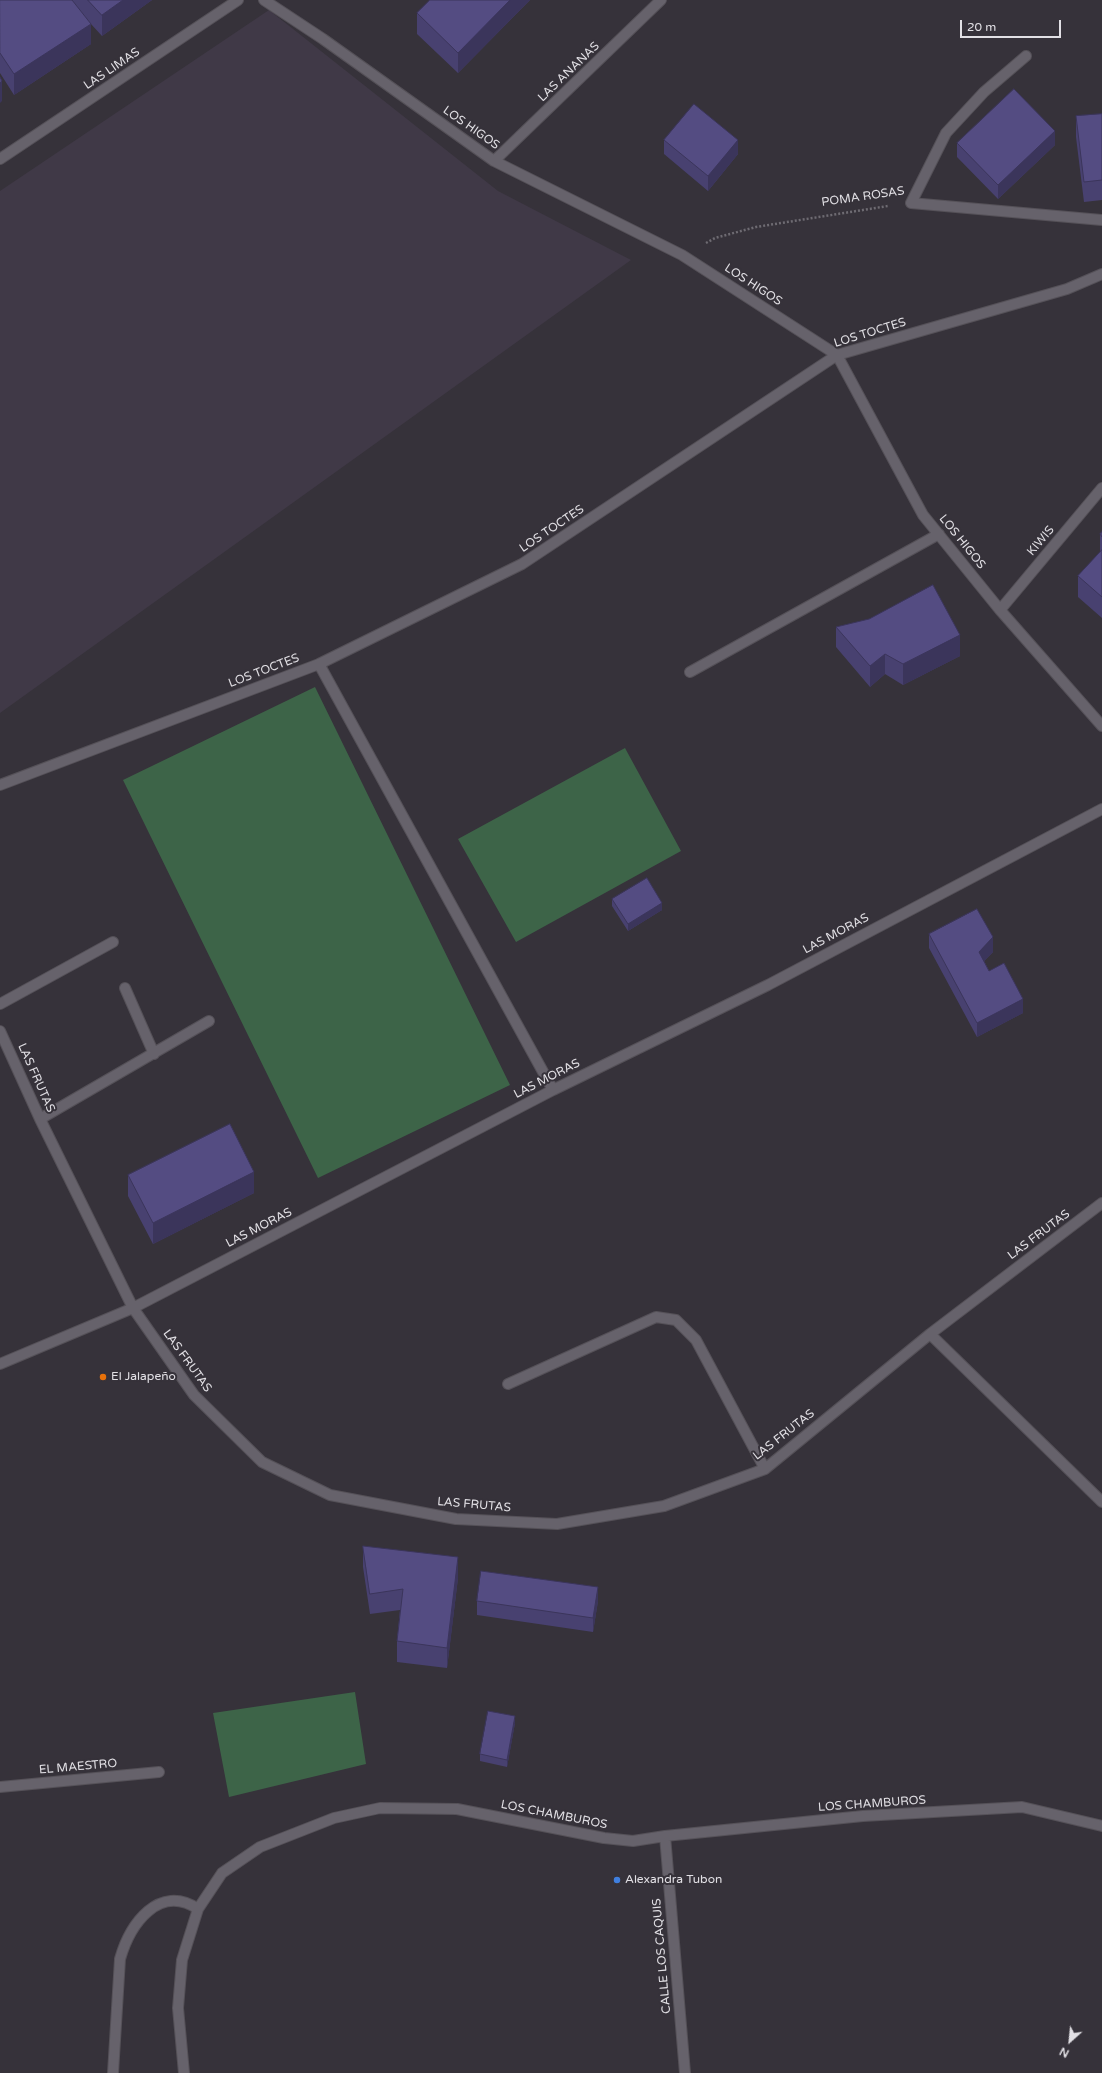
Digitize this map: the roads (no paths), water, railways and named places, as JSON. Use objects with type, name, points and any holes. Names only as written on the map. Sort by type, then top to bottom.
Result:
[{"type":"street","name":"LAS LIMAS","points":[[0,159],[238,0]]},
{"type":"street","name":"LOS HIGOS","points":[[264,0],[323,39],[494,161],[682,255],[837,355],[923,515],[1000,610],[1102,726]]},
{"type":"street","name":"LAS ANANAS","points":[[494,161],[661,0]]},
{"type":"street","name":"POMA ROSAS","points":[[1026,56],[984,92],[946,133],[911,203],[1102,220]]},
{"type":"street","name":"LOS TOCTES","points":[[0,785],[319,664],[522,564],[837,355],[1067,289],[1102,274]]},
{"type":"street","name":"KIWIS","points":[[1000,610],[1102,488]]},
{"type":"street","points":[[690,672],[939,534]]},
{"type":"street","points":[[319,664],[553,1090]]},
{"type":"street","name":"LAS MORAS","points":[[0,1364],[134,1308],[553,1090],[768,985],[1102,809]]},
{"type":"street","points":[[0,1004],[113,942]]},
{"type":"street","points":[[125,988],[154,1054]]},
{"type":"street","points":[[40,1120],[209,1021]]},
{"type":"street","name":"LAS FRUTAS","points":[[0,1031],[40,1120],[134,1308],[194,1395],[262,1462],[330,1496],[456,1519],[557,1524],[664,1506],[765,1469],[930,1334],[1102,1203]]},
{"type":"street","points":[[508,1384],[656,1317],[676,1320],[696,1340],[765,1469]]},
{"type":"street","points":[[930,1334],[1102,1502]]},
{"type":"street","name":"EL MAESTRO","points":[[0,1787],[159,1772]]},
{"type":"street","name":"LOS CHAMBUROS","points":[[184,2073],[178,2008],[181,1968],[182,1960],[198,1909],[222,1873],[260,1847],[334,1818],[380,1808],[457,1809],[604,1838],[633,1841],[665,1836],[863,1816],[1022,1807],[1102,1826]]},
{"type":"street","name":"CALLE LOS CAQUIS","points":[[665,1836],[685,2073]]},
{"type":"street","points":[[113,2073],[120,1959],[130,1933],[142,1916],[155,1907],[168,1901],[179,1900],[198,1909]]},
{"type":"place","name":"El Jalapeño","points":[[103,1377]]},
{"type":"place","name":"Alexandra Tubon","points":[[617,1880]]}]
